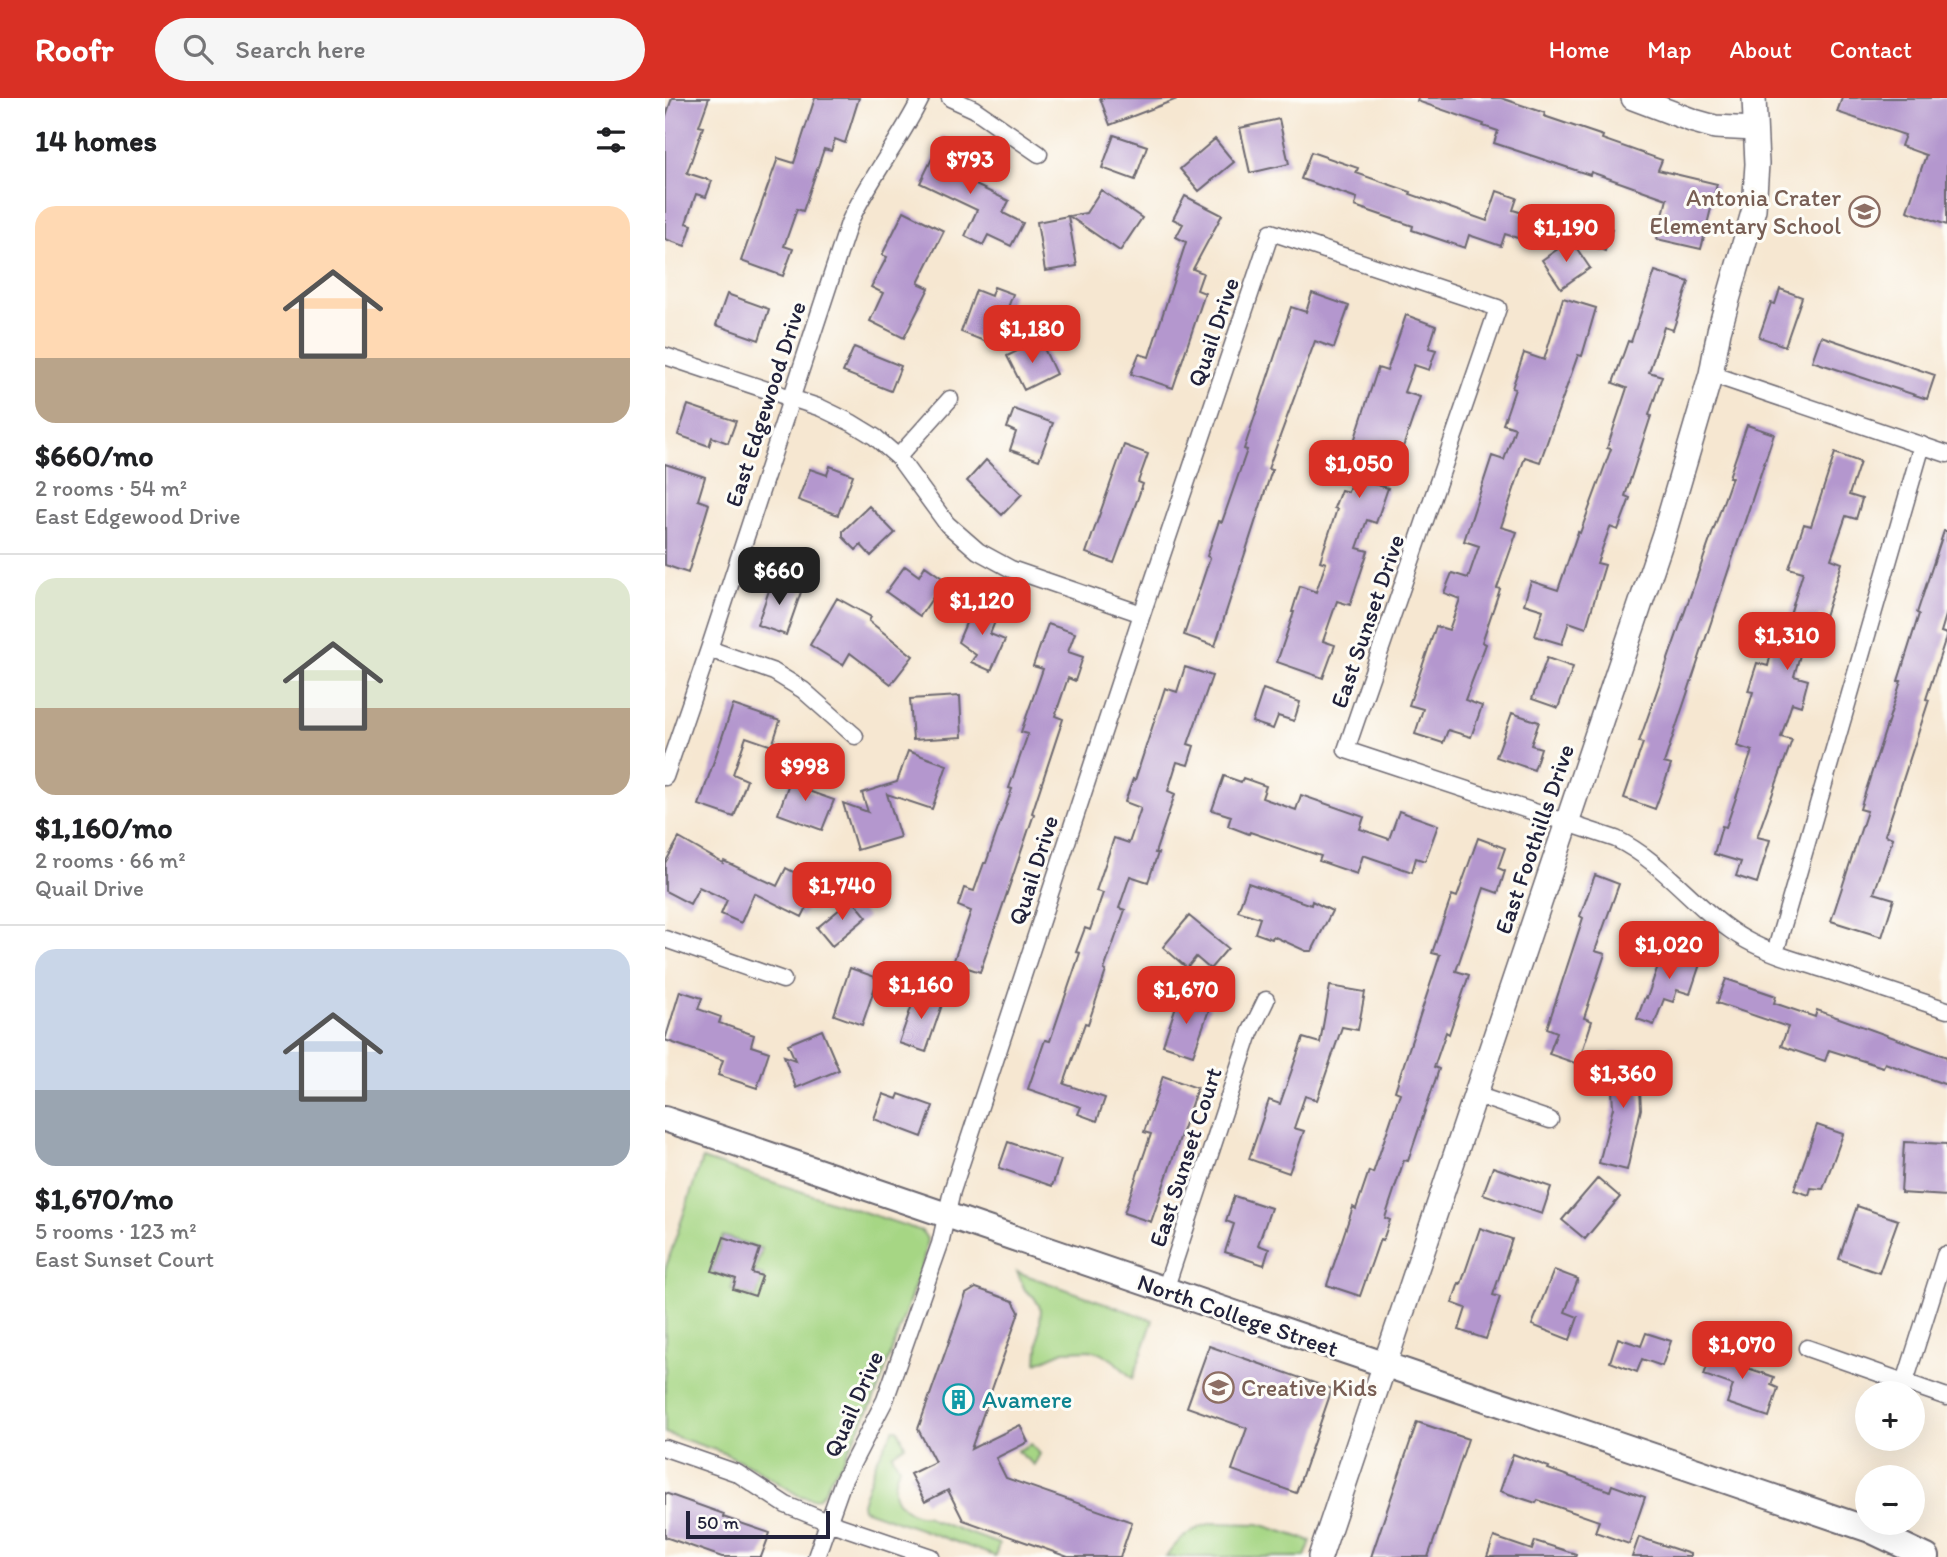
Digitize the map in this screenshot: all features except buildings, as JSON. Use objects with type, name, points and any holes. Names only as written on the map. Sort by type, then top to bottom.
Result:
[{"type":"main road","name":"North College Street","points":[[665,1119],[1870,1530],[1927,1557]]},
{"type":"street","name":"East Edgewood Drive","points":[[665,777],[849,223],[921,98]]},
{"type":"street","points":[[950,98],[974,109],[1039,154]]},
{"type":"street","points":[[1633,98],[1715,127],[1755,129]]},
{"type":"street","name":"East Foothills Drive","points":[[1320,1557],[1664,534],[1711,374],[1719,331],[1754,209],[1757,164],[1754,98]]},
{"type":"street","name":"Quail Drive","points":[[816,1557],[843,1481],[885,1400],[940,1244],[960,1166],[1271,232],[1498,308]]},
{"type":"street","name":"East Sunset Drive","points":[[1498,308],[1346,750],[1567,823]]},
{"type":"street","points":[[665,356],[821,408],[852,423],[876,437],[898,457],[947,524],[978,551],[1011,569],[1142,614]]},
{"type":"street","points":[[1711,374],[1947,454]]},
{"type":"street","points":[[898,457],[950,399]]},
{"type":"street","points":[[1775,953],[1922,445]]},
{"type":"street","points":[[709,649],[774,673],[803,690],[855,736]]},
{"type":"street","points":[[1567,823],[1633,847],[1703,908],[1746,940],[1775,953],[1947,1010]]},
{"type":"street","points":[[665,939],[783,980]]},
{"type":"street","name":"East Sunset Court","points":[[1165,1290],[1250,1033],[1266,1000]]},
{"type":"street","points":[[1476,1095],[1550,1120]]},
{"type":"street","points":[[1905,1381],[1945,1255]]},
{"type":"street","points":[[1807,1348],[1902,1381]]},
{"type":"street","points":[[1925,1389],[1947,1397]]},
{"type":"street","points":[[665,1448],[737,1473],[786,1505],[931,1557]]},
{"type":"green space","points":[[702,1159],[922,1231],[927,1239],[923,1262],[877,1393],[843,1461],[818,1498],[798,1495],[753,1467],[724,1453],[665,1433],[665,1270]],"holes":[[[723,1236],[762,1249],[754,1272],[763,1275],[756,1298],[731,1290],[734,1279],[711,1271]]]},
{"type":"green space","points":[[1017,1272],[1153,1320],[1133,1379],[1114,1361],[1102,1353],[1090,1350],[1064,1351],[1037,1363],[1041,1309],[1034,1297],[1025,1290]]},
{"type":"green space","points":[[894,1429],[898,1429],[905,1445],[892,1454],[899,1467],[894,1488],[900,1503],[912,1513],[926,1515],[999,1544],[995,1556],[863,1509],[862,1503],[876,1462]]},
{"type":"green space","points":[[1031,1444],[1040,1454],[1034,1465],[1017,1451]]},
{"type":"green space","points":[[1212,1523],[1259,1524],[1311,1541],[1305,1557],[1166,1557],[1186,1536]]},
{"type":"place","name":"Antonia Crater Elementary School","points":[[1864,211]]},
{"type":"place","name":"Creative Kids","points":[[1218,1387]]},
{"type":"place","name":"Avamere","points":[[959,1399]]}]
